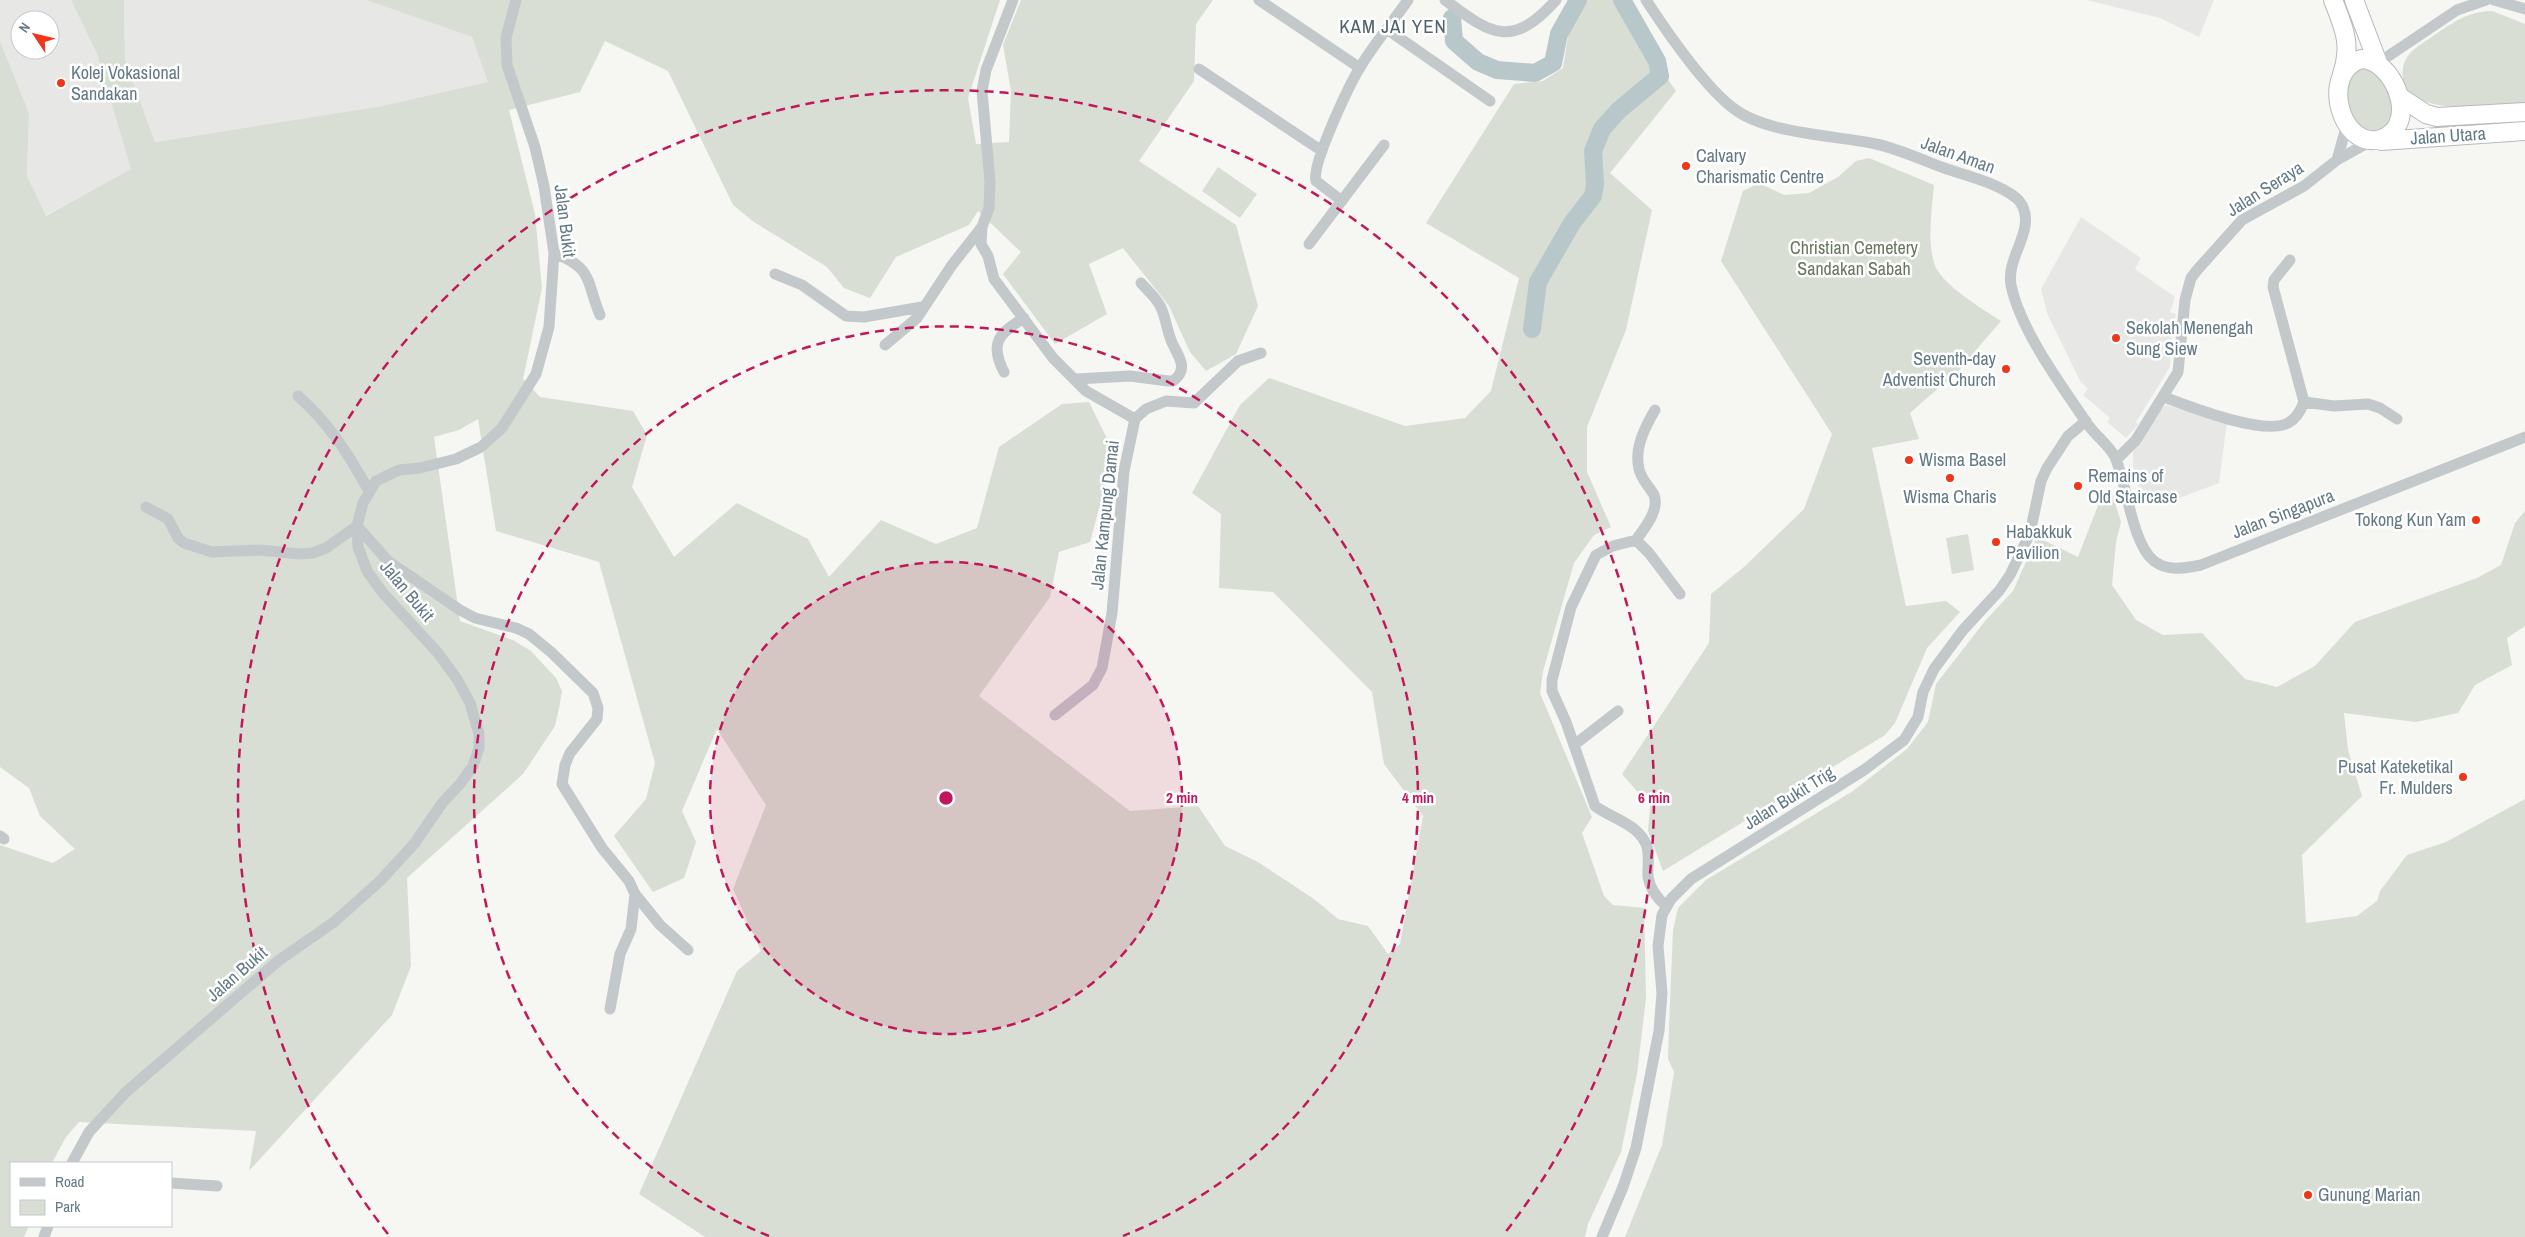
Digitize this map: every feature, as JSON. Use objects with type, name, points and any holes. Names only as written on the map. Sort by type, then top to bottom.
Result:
[{"type":"highway","points":[[2333,0],[2345,30],[2348,46],[2348,57],[2342,74],[2338,96],[2340,108],[2347,124],[2358,135],[2372,141],[2388,136],[2394,130],[2401,114],[2400,97],[2389,76],[2378,63],[2354,0]]},
{"type":"highway","points":[[2342,74],[2355,61],[2369,59],[2378,63]]},
{"type":"highway","name":"Jalan Utara","points":[[2400,97],[2426,114],[2437,118],[2525,112]]},
{"type":"highway","name":"Jalan Utara","points":[[2372,141],[2525,132]]},
{"type":"street","name":"Jalan Bukit","points":[[73,1162],[89,1132],[126,1092],[278,961],[334,922],[380,881],[414,844],[437,810],[473,766],[479,748],[479,734],[470,703],[457,679],[438,653],[383,593],[367,570],[358,547],[357,526],[368,491],[376,481],[391,473],[420,468],[466,455],[481,447],[502,428],[536,374],[549,327],[554,253],[544,186],[535,147],[507,65],[506,38],[516,0]]},
{"type":"street","points":[[885,345],[907,329],[917,318],[922,307],[982,227],[989,208],[990,182],[981,105],[982,86],[986,70],[1013,0]]},
{"type":"street","points":[[1258,0],[1360,68]]},
{"type":"street","points":[[1342,201],[1316,180],[1315,171],[1322,151],[1360,68],[1408,0]]},
{"type":"street","points":[[1445,0],[1487,29],[1500,32],[1527,27],[1556,0]]},
{"type":"street","name":"Jalan Aman","points":[[1646,0],[1715,90],[1733,109],[1775,128],[1879,145],[1988,184],[2016,197],[2026,217],[2025,226],[2010,273],[2012,287],[2032,338],[2086,421],[2116,460]]},
{"type":"street","points":[[2378,63],[2444,18],[2484,0]]},
{"type":"street","points":[[2494,0],[2525,10]]},
{"type":"street","points":[[1388,30],[1490,101]]},
{"type":"street","points":[[1199,69],[1322,151]]},
{"type":"street","points":[[2337,160],[2347,124]]},
{"type":"street","name":"Jalan Seraya","points":[[2116,460],[2129,449],[2176,377],[2180,364],[2184,300],[2191,278],[2242,220],[2304,186],[2337,160],[2372,141]]},
{"type":"street","points":[[1309,244],[1384,145]]},
{"type":"street","points":[[982,227],[981,244],[988,256],[994,279],[1053,358],[1086,391],[1135,419]]},
{"type":"street","points":[[554,253],[566,257],[584,271],[590,281],[600,315]]},
{"type":"street","points":[[2164,397],[2192,408],[2263,426],[2278,426],[2289,423],[2300,412],[2304,402],[2273,294],[2274,280],[2290,260]]},
{"type":"street","points":[[775,274],[802,285],[846,316],[864,317],[922,307]]},
{"type":"street","points":[[1076,379],[1130,376],[1173,381],[1180,374],[1182,368],[1180,355],[1172,343],[1162,309],[1141,283]]},
{"type":"street","points":[[1004,372],[997,357],[998,342],[1006,328],[1024,318]]},
{"type":"street","name":"Jalan Kampung Damai","points":[[1056,715],[1093,685],[1102,668],[1113,603],[1124,471],[1135,419],[1146,409],[1166,400],[1194,404],[1238,361],[1261,353]]},
{"type":"street","points":[[298,396],[316,412],[340,442],[368,491]]},
{"type":"street","points":[[2304,402],[2334,406],[2368,404],[2380,408],[2396,420]]},
{"type":"street","points":[[1655,410],[1644,427],[1638,456],[1640,473],[1654,496],[1655,504],[1650,518],[1636,540],[1613,546],[1596,555],[1571,607],[1552,680],[1552,690],[1574,745],[1595,806],[1630,826],[1646,843],[1648,878],[1654,894],[1666,906]]},
{"type":"street","name":"Jalan Bukit Trig","points":[[1602,1237],[1623,1187],[1636,1148],[1662,1012],[1658,946],[1662,915],[1666,906],[1691,879],[1857,776],[1904,740],[1914,726],[1923,692],[1934,669],[1963,630],[1999,591],[2010,574],[2030,533],[2041,481],[2047,468],[2068,436],[2086,421]]},
{"type":"street","name":"Jalan Singapura","points":[[2116,460],[2141,544],[2154,562],[2176,569],[2202,565],[2525,437]]},
{"type":"street","points":[[146,507],[168,520],[178,538],[184,544],[212,552],[259,550],[300,554],[313,553],[326,548],[357,526],[388,561],[460,610],[475,618],[516,628],[529,634],[551,652],[593,693],[598,708],[597,719],[566,760],[562,784],[602,848],[629,881],[635,894],[660,925],[688,950]]},
{"type":"street","points":[[1636,540],[1649,552],[1680,594]]},
{"type":"street","points":[[1574,745],[1618,711]]},
{"type":"street","points":[[610,1009],[620,954],[631,928],[635,894]]},
{"type":"street","points":[[172,1183],[217,1186]]},
{"type":"shaded area","name":"Kolej Vokasional Sandakan","points":[[0,0],[71,0],[97,54],[132,169],[45,216],[27,176],[29,113],[0,41]]},
{"type":"shaded area","points":[[124,0],[366,0],[472,37],[489,82],[382,106],[155,142],[125,60]]},
{"type":"shaded area","points":[[2086,0],[2214,0],[2199,37],[2160,18]]},
{"type":"shaded area","name":"Sekolah Menengah Sung Siew","points":[[2081,217],[2141,258],[2135,269],[2175,297],[2170,312],[2176,314],[2172,324],[2170,367],[2136,422],[2138,425],[2126,438],[2107,422],[2110,418],[2083,395],[2088,389],[2080,381],[2047,313],[2041,289]]},
{"type":"shaded area","name":"Sekolah Menengah Sung Siew","points":[[2167,405],[2227,422],[2219,483],[2174,500],[2143,503],[2133,466],[2133,452],[2161,408]]},
{"type":"green space","points":[[71,0],[124,0],[125,60],[155,142],[382,106],[488,82],[472,37],[366,0],[1000,0],[968,98],[976,144],[1009,142],[1011,91],[1003,45],[1021,0],[1213,0],[1196,24],[1194,81],[1139,161],[1236,225],[1258,306],[1236,354],[1206,371],[1190,352],[1169,306],[1123,248],[1089,264],[1107,314],[1055,344],[1003,274],[1021,252],[978,211],[969,225],[896,257],[870,298],[844,288],[827,267],[754,222],[733,205],[668,71],[605,41],[580,92],[509,110],[535,214],[542,288],[523,379],[540,397],[633,411],[647,435],[632,487],[674,557],[737,503],[808,539],[829,577],[881,520],[936,544],[977,528],[999,447],[1062,404],[1089,402],[1114,453],[1090,542],[1059,552],[1050,597],[979,696],[1130,811],[1198,806],[1225,846],[1258,862],[1314,899],[1338,919],[1368,926],[1388,954],[1400,944],[1423,816],[1384,764],[1372,692],[1273,592],[1219,588],[1221,514],[1192,493],[1240,405],[1269,378],[1405,426],[1465,418],[1491,391],[1519,278],[1426,223],[1514,84],[1543,81],[1563,68],[1570,23],[1587,0],[1613,0],[1676,91],[1610,173],[1652,210],[1626,330],[1587,427],[1587,472],[1611,527],[1594,535],[1574,563],[1543,671],[1540,693],[1592,817],[1582,833],[1604,896],[1613,905],[1644,908],[1646,998],[1637,1074],[1621,1152],[1588,1224],[1585,1237],[705,1237],[639,1194],[737,971],[761,951],[733,889],[766,805],[717,729],[682,811],[696,842],[684,878],[653,892],[614,836],[646,799],[655,763],[599,562],[496,531],[478,419],[459,430],[434,437],[460,621],[513,640],[531,651],[556,678],[562,691],[555,726],[523,774],[407,878],[411,966],[392,1015],[249,1171],[256,1131],[79,1122],[66,1137],[53,1162],[10,1162],[10,1227],[29,1227],[24,1237],[0,1237],[0,845],[53,863],[75,849],[40,816],[29,788],[0,767],[0,41],[29,113],[27,176],[46,216],[131,169],[97,54]]},
{"type":"green space","points":[[2492,11],[2525,24],[2525,103],[2456,107],[2437,105],[2420,100],[2409,91],[2403,79],[2403,71],[2404,64],[2410,53],[2447,26],[2475,13]]},
{"type":"green space","points":[[2361,67],[2378,76],[2384,83],[2391,100],[2390,119],[2387,129],[2369,134],[2361,128],[2352,116],[2347,96],[2345,79]]},
{"type":"green space","name":"Christian Cemetery Sandakan Sabah","points":[[1869,158],[1934,185],[1931,244],[1934,263],[1938,271],[1953,288],[2001,321],[1959,370],[1910,413],[1919,439],[1872,448],[1906,606],[1946,601],[1960,612],[1927,648],[1895,723],[1885,735],[1663,871],[1648,831],[1650,806],[1622,774],[1709,643],[1711,594],[1744,567],[1804,509],[1832,434],[1721,261],[1743,191],[1759,183],[1784,195],[1809,193],[1838,177],[1856,161]]},
{"type":"green space","points":[[1218,167],[1257,194],[1240,218],[1202,191]]},
{"type":"green space","points":[[2104,490],[2113,496],[2121,522],[2116,542],[2112,585],[2136,620],[2163,635],[2202,633],[2245,679],[2277,687],[2315,666],[2355,622],[2477,578],[2501,565],[2515,523],[2525,511],[2525,626],[2507,638],[2512,665],[2475,685],[2458,713],[2416,722],[2344,713],[2348,750],[2362,796],[2302,855],[2306,923],[2357,916],[2377,901],[2380,891],[2407,855],[2446,842],[2525,799],[2525,1237],[1625,1237],[1662,1145],[1674,1072],[1668,1059],[1673,930],[1678,908],[1706,880],[1853,791],[1907,749],[1928,722],[1936,684],[1985,621],[2013,591],[2037,537],[2078,557]]},
{"type":"green space","points":[[1968,534],[1974,570],[1952,574],[1946,538]]},
{"type":"waterway","points":[[1452,18],[1454,41],[1478,62],[1497,70],[1535,73],[1553,63],[1559,34],[1578,0]]},
{"type":"waterway","points":[[1532,329],[1538,282],[1572,223],[1593,196],[1595,184],[1593,151],[1602,129],[1619,110],[1660,76],[1657,61],[1622,0]]},
{"type":"place","name":"Kolej Vokasional Sandakan","points":[[61,83]]},
{"type":"place","name":"Calvary Charismatic Centre","points":[[1686,166]]},
{"type":"place","name":"Sekolah Menengah Sung Siew","points":[[2116,338]]},
{"type":"place","name":"Seventh-day Adventist Church","points":[[2006,369]]},
{"type":"place","name":"Wisma Basel","points":[[1909,460]]},
{"type":"place","name":"Wisma Charis","points":[[1950,478]]},
{"type":"place","name":"Remains of Old Staircase","points":[[2078,486]]},
{"type":"place","name":"Tokong Kun Yam","points":[[2476,520]]},
{"type":"place","name":"Habakkuk Pavilion","points":[[1996,542]]},
{"type":"place","name":"Pusat Kateketikal Fr. Mulders","points":[[2463,777]]},
{"type":"place","name":"Gunung Marian","points":[[2308,1195]]},
{"type":"district","name":"KAM JAI YEN","points":[[1393,26]]}]
